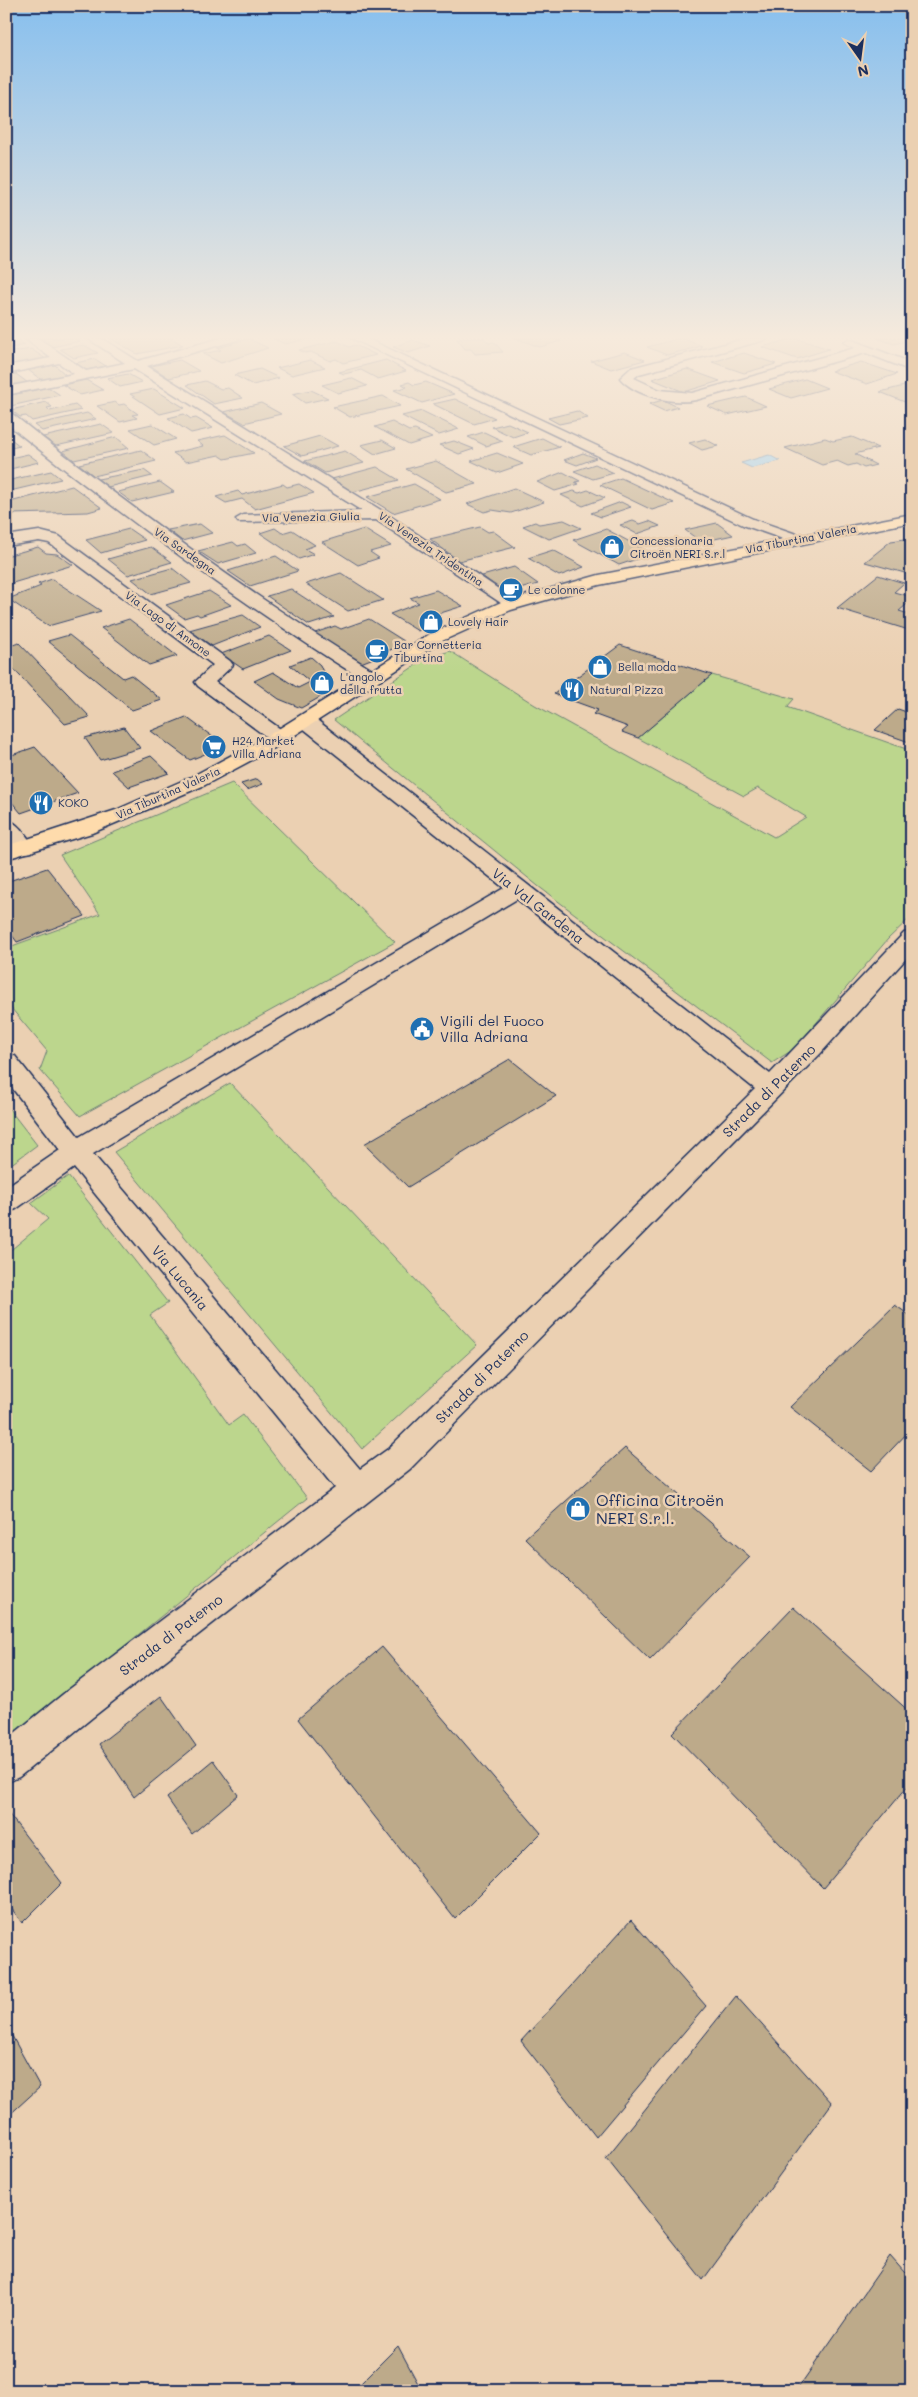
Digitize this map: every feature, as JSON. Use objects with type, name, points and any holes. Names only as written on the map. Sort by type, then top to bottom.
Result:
[{"type":"main road","name":"Via Tiburtina Valeria","points":[[16,850],[79,830],[152,802],[210,775],[280,737],[370,677],[446,632],[513,604],[609,578],[796,539],[912,518]]},
{"type":"street","name":"Via Sardegna","points":[[48,450],[95,487],[295,630],[370,677]]},
{"type":"street","name":"Via Venezia Tridentina","points":[[273,450],[379,515],[513,604]]},
{"type":"street","points":[[594,450],[748,522],[796,539]]},
{"type":"street","name":"Via Venezia Giulia","points":[[243,519],[379,515]]},
{"type":"street","name":"Via Lago di Annone","points":[[6,541],[39,536],[54,539],[224,665],[204,682],[280,737]]},
{"type":"street","name":"Via Val Gardena","points":[[306,721],[517,890],[771,1088]]},
{"type":"street","points":[[6,825],[16,850]]},
{"type":"street","points":[[6,1202],[76,1152],[517,890]]},
{"type":"street","name":"Strada di Paterno","points":[[6,1764],[88,1698],[414,1446],[812,1047],[912,938]]},
{"type":"street","name":"Via Lucania","points":[[6,1062],[76,1152],[358,1491]]},
{"type":"green space","points":[[450,651],[535,705],[774,837],[806,817],[758,788],[744,796],[638,738],[712,675],[794,699],[787,707],[912,751],[912,916],[888,939],[794,1049],[772,1063],[538,886],[334,720],[425,659]]},
{"type":"green space","points":[[232,783],[395,942],[80,1116],[40,1070],[47,1051],[6,1002],[6,937],[12,946],[100,914],[60,855]]},
{"type":"green space","points":[[230,1083],[477,1345],[362,1449],[114,1152]]},
{"type":"green space","points":[[6,1105],[37,1145],[6,1168]]},
{"type":"green space","points":[[68,1176],[168,1303],[150,1315],[229,1425],[243,1415],[307,1498],[6,1742],[6,1254],[48,1219],[31,1203]]},
{"type":"water","points":[[769,455],[780,461],[752,468],[741,463]]},
{"type":"building","points":[[67,450],[120,450],[74,460],[63,451]]},
{"type":"building","points":[[141,450],[156,461],[94,476],[79,464]]},
{"type":"building","points":[[186,450],[249,450],[254,453],[225,459],[219,455],[186,462],[173,453]]},
{"type":"building","points":[[291,450],[324,450],[302,456]]},
{"type":"building","points":[[369,450],[389,450],[375,454]]},
{"type":"building","points":[[450,450],[471,450],[459,454]]},
{"type":"building","points":[[519,450],[550,450],[531,455]]},
{"type":"building","points":[[789,450],[871,450],[855,454],[876,465],[864,468],[856,464],[848,466],[837,461],[822,465]]},
{"type":"building","points":[[345,451],[364,463],[325,473],[305,461]]},
{"type":"building","points":[[497,453],[523,464],[497,473],[471,461]]},
{"type":"building","points":[[583,453],[596,458],[577,465],[564,460]]},
{"type":"building","points":[[28,454],[39,462],[6,470],[6,459]]},
{"type":"building","points":[[436,461],[477,484],[446,492],[406,469]]},
{"type":"building","points":[[595,464],[614,473],[593,479],[574,471]]},
{"type":"building","points":[[377,467],[399,480],[353,492],[332,479]]},
{"type":"building","points":[[144,470],[152,476],[108,487],[98,479]]},
{"type":"building","points":[[51,471],[61,479],[10,491],[6,488],[6,481]]},
{"type":"building","points":[[563,472],[580,481],[575,482],[579,484],[555,491],[537,482]]},
{"type":"building","points":[[621,478],[674,503],[652,510],[600,485]]},
{"type":"building","points":[[160,482],[174,492],[132,502],[118,492]]},
{"type":"building","points":[[283,484],[287,487],[299,484],[314,493],[255,509],[242,499],[226,503],[216,497],[238,491],[242,495]]},
{"type":"building","points":[[414,484],[440,499],[393,513],[367,497]]},
{"type":"building","points":[[72,486],[102,508],[88,512],[12,514],[6,509],[6,503]]},
{"type":"building","points":[[514,488],[544,502],[511,513],[492,510],[484,512],[467,504]]},
{"type":"building","points":[[588,490],[605,498],[583,506],[561,495],[574,491],[579,493]]},
{"type":"building","points":[[621,502],[631,507],[601,517],[591,513]]},
{"type":"building","points":[[564,520],[581,528],[549,539],[523,526],[535,522],[539,524]]},
{"type":"building","points":[[633,521],[640,524],[649,521],[660,526],[637,534],[620,525]]},
{"type":"building","points":[[717,523],[733,535],[701,542],[685,530]]},
{"type":"building","points":[[200,524],[212,533],[182,541],[168,530]]},
{"type":"building","points":[[480,527],[488,532],[493,531],[515,547],[459,561],[430,539]]},
{"type":"building","points":[[275,528],[282,533],[292,530],[315,545],[305,549],[314,554],[299,559],[260,533]]},
{"type":"building","points":[[129,529],[145,540],[101,553],[86,540]]},
{"type":"building","points":[[364,529],[391,546],[370,552],[379,558],[358,565],[322,542]]},
{"type":"building","name":"Concessionaria Citroën NERI S.r.l","points":[[606,529],[652,554],[619,565],[573,540]]},
{"type":"building","points":[[912,538],[912,575],[865,562],[891,541]]},
{"type":"building","points":[[233,542],[238,546],[245,544],[256,553],[218,564],[198,551]]},
{"type":"building","points":[[38,547],[46,553],[57,554],[73,565],[6,585],[6,556]]},
{"type":"building","points":[[151,547],[172,562],[128,575],[108,559]]},
{"type":"building","points":[[553,550],[584,567],[559,576],[528,558]]},
{"type":"building","points":[[276,556],[298,571],[250,586],[228,571]]},
{"type":"building","points":[[514,567],[538,584],[505,593],[482,576]]},
{"type":"building","points":[[172,568],[191,583],[151,594],[132,579]]},
{"type":"building","points":[[341,573],[383,600],[348,611],[306,584]]},
{"type":"building","points":[[878,575],[904,583],[894,592],[912,597],[912,600],[899,611],[912,615],[912,631],[837,608]]},
{"type":"building","points":[[52,579],[101,611],[48,626],[8,599],[41,586],[38,584]]},
{"type":"building","points":[[291,589],[334,617],[309,625],[267,596]]},
{"type":"building","points":[[436,590],[463,606],[431,616],[437,620],[418,631],[390,614],[419,603],[410,598]]},
{"type":"building","points":[[209,591],[231,605],[200,616],[197,614],[184,618],[166,605]]},
{"type":"building","points":[[243,615],[260,627],[212,646],[189,630]]},
{"type":"building","points":[[129,619],[177,656],[149,665],[101,628]]},
{"type":"building","points":[[369,619],[404,641],[395,645],[398,647],[382,653],[384,654],[358,664],[312,634],[335,626],[341,629]]},
{"type":"building","points":[[69,635],[123,678],[131,675],[162,700],[132,710],[48,641]]},
{"type":"building","points":[[269,636],[291,650],[243,669],[221,654]]},
{"type":"building","points":[[19,643],[90,717],[65,724],[6,661],[6,647]]},
{"type":"building","points":[[620,645],[712,675],[638,738],[622,732],[628,727],[593,714],[598,710],[554,694]]},
{"type":"building","points":[[311,657],[320,665],[331,691],[301,708],[279,699],[254,681],[273,672],[298,688],[310,682],[290,665]]},
{"type":"building","points":[[898,709],[912,714],[912,743],[875,730]]},
{"type":"building","points":[[186,717],[225,746],[190,760],[151,731]]},
{"type":"building","points":[[124,727],[140,748],[100,760],[85,738]]},
{"type":"building","points":[[35,747],[78,793],[21,813],[6,795],[6,757]]},
{"type":"building","points":[[151,756],[169,773],[129,787],[112,771]]},
{"type":"building","points":[[257,779],[263,784],[247,790],[241,784]]},
{"type":"building","points":[[47,868],[85,916],[17,942],[6,927],[6,882]]},
{"type":"building","points":[[510,1059],[556,1096],[408,1187],[364,1144]]},
{"type":"building","points":[[895,1305],[912,1317],[912,1428],[871,1471],[790,1407]]},
{"type":"building","points":[[625,1448],[750,1557],[650,1660],[525,1538]]},
{"type":"building","points":[[793,1607],[912,1714],[912,1781],[823,1888],[672,1733]]},
{"type":"building","points":[[382,1647],[541,1833],[455,1919],[298,1719]]},
{"type":"building","points":[[161,1696],[196,1746],[134,1797],[99,1744]]},
{"type":"building","points":[[213,1760],[238,1795],[192,1834],[167,1798]]},
{"type":"building","points":[[8,1813],[62,1883],[22,1923],[6,1901],[6,1814]]},
{"type":"building","points":[[631,1920],[706,2006],[596,2137],[521,2041]]},
{"type":"building","points":[[736,1996],[832,2103],[703,2280],[606,2158]]},
{"type":"building","points":[[6,2025],[40,2087],[6,2118]]},
{"type":"building","points":[[890,2256],[912,2281],[912,2391],[796,2391]]},
{"type":"building","points":[[398,2346],[422,2391],[353,2391]]},
{"type":"place","name":"Concessionaria Citroën NERI S.r.l","points":[[612,547]]},
{"type":"place","name":"Le colonne","points":[[511,590]]},
{"type":"place","name":"Lovely Hair","points":[[431,622]]},
{"type":"place","name":"Bar Cornetteria Tiburtina","points":[[377,651]]},
{"type":"place","name":"Bella moda","points":[[600,667]]},
{"type":"place","name":"L'angolo della frutta","points":[[322,683]]},
{"type":"place","name":"Natural Pizza","points":[[572,690]]},
{"type":"place","name":"H24 Market Villa Adriana","points":[[214,747]]},
{"type":"place","name":"KOKO","points":[[41,803]]},
{"type":"place","name":"Vigili del Fuoco Villa Adriana","points":[[422,1029]]},
{"type":"place","name":"Officina Citroën NERI S.r.l.","points":[[578,1509]]}]
